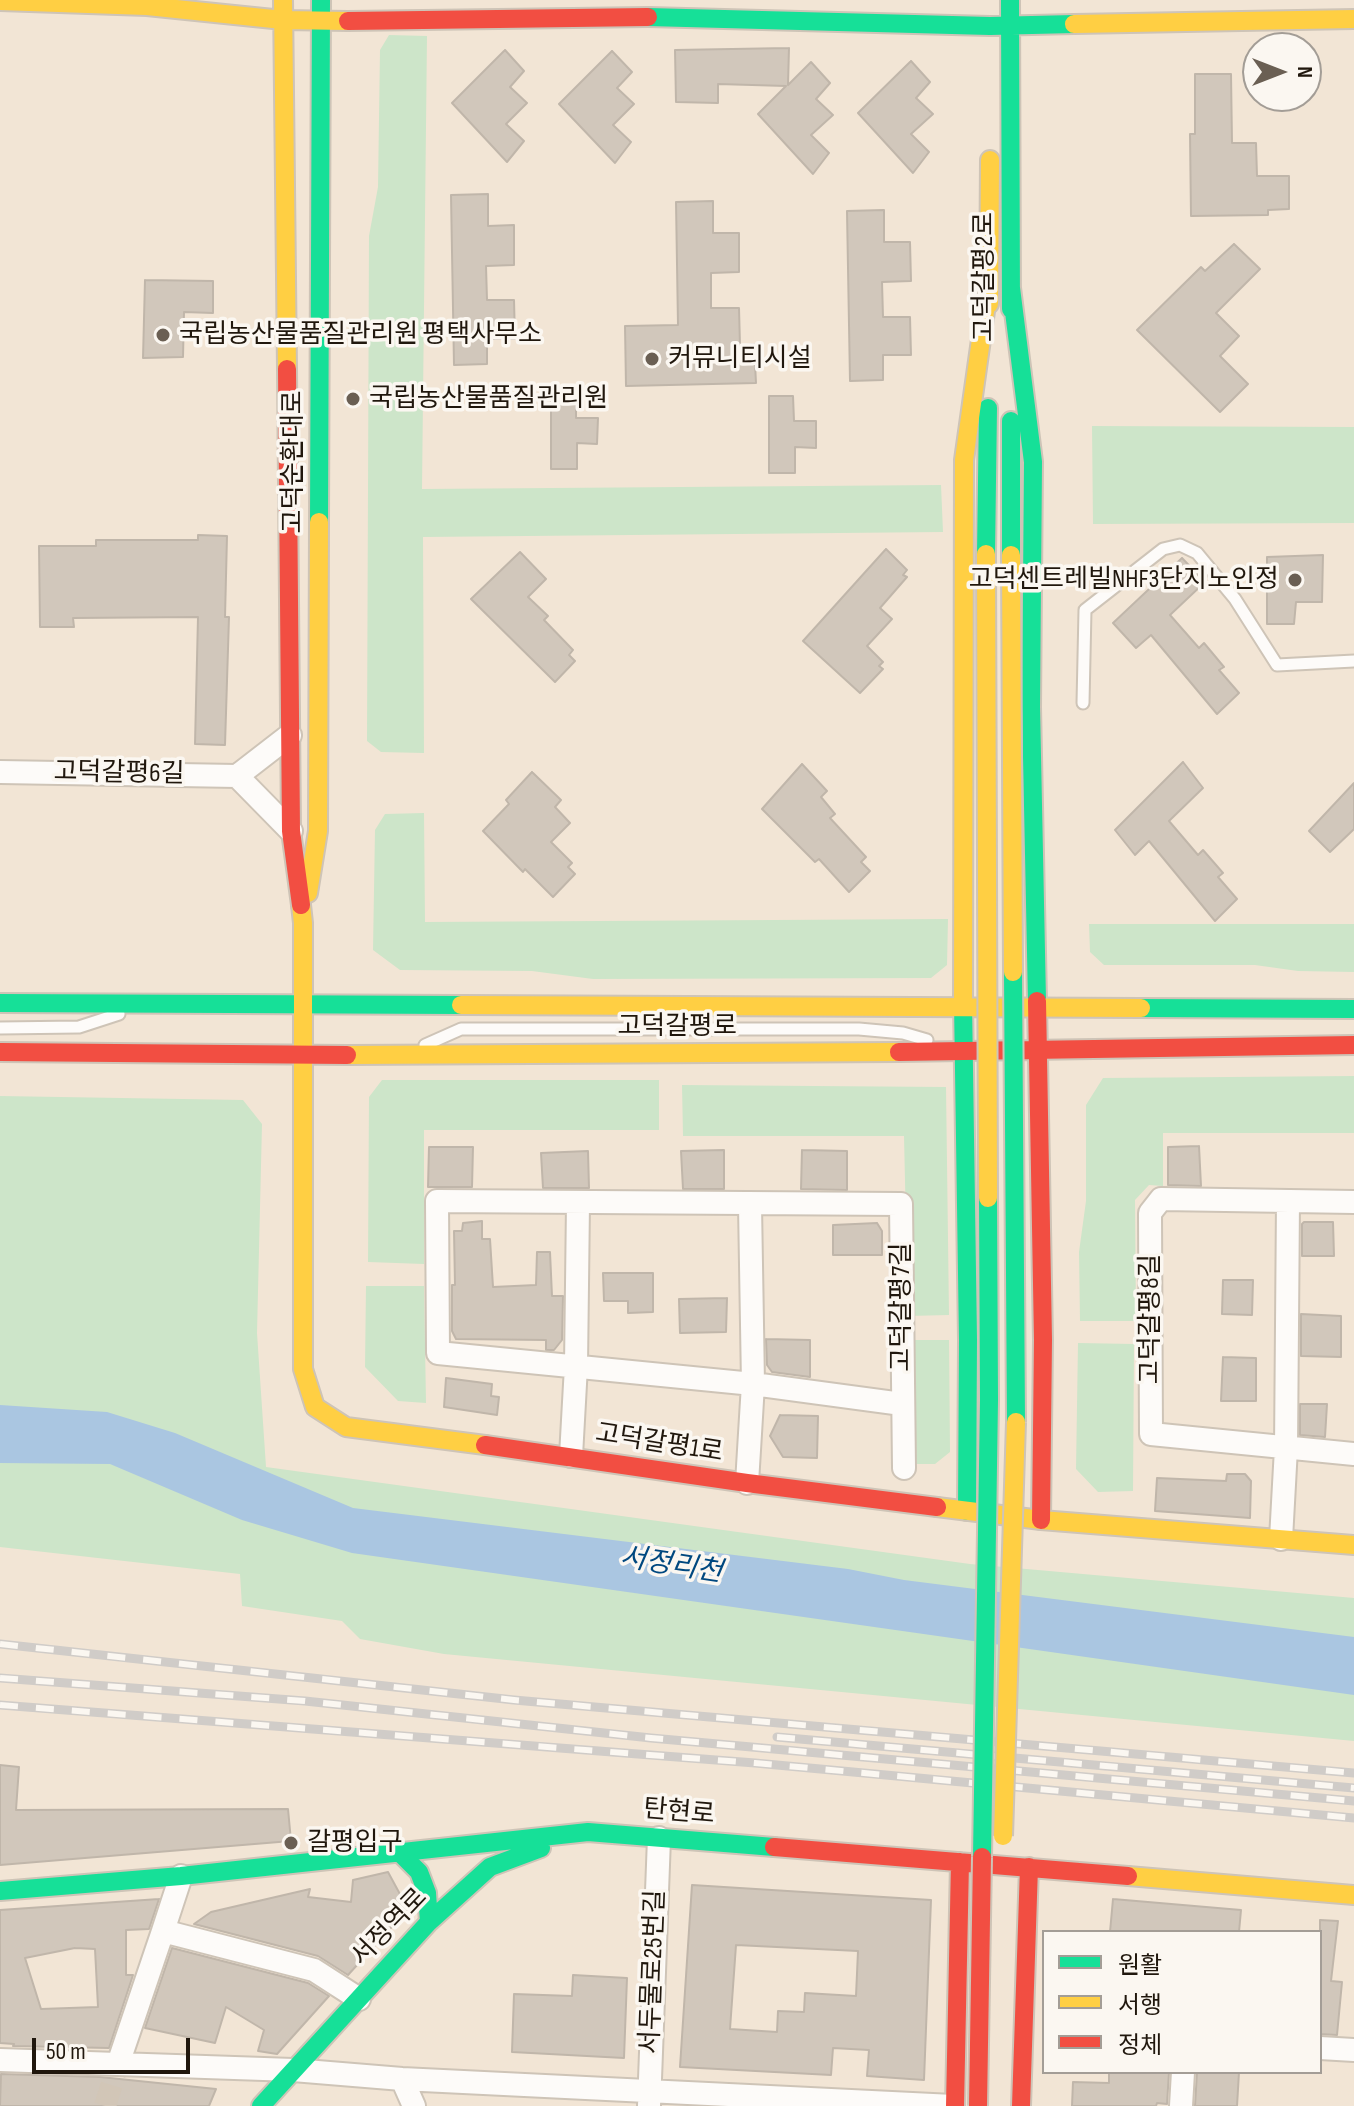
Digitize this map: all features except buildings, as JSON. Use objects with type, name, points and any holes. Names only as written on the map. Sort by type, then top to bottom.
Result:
[{"type":"street","points":[[147,6],[206,0]]},
{"type":"street","name":"고덕순환대로","points":[[283,0],[291,831],[303,923],[304,1055]]},
{"type":"street","name":"고덕순환대로","points":[[303,923],[318,831],[321,0]]},
{"type":"street","name":"고덕갈평2로","points":[[1002,1879],[1016,1406],[1010,0]]},
{"type":"street","points":[[0,1],[147,6],[322,21],[662,13],[991,27],[1354,19]]},
{"type":"street","name":"고덕갈평2로","points":[[978,2106],[989,1400],[986,554],[990,147]]},
{"type":"street","points":[[967,1511],[968,1340],[963,1052],[964,460],[989,283]]},
{"type":"street","points":[[1011,288],[1033,462],[1031,707],[1043,1340],[1041,1520]]},
{"type":"street","points":[[290,735],[237,776],[291,831]]},
{"type":"street","name":"고덕갈평6길","points":[[0,772],[237,776]]},
{"type":"street","name":"고덕갈평로","points":[[0,1003],[1354,1009]]},
{"type":"street","name":"고덕갈평로","points":[[0,1052],[402,1055],[963,1052],[1354,1045]]},
{"type":"street","name":"고덕갈평1로","points":[[304,1055],[303,1369],[315,1407],[346,1427],[1041,1520],[1354,1545]]},
{"type":"street","name":"고덕갈평8길","points":[[1354,1202],[1161,1199],[1150,1213],[1151,1434],[1354,1454]]},
{"type":"street","name":"고덕갈평7길","points":[[437,1201],[578,1203],[901,1204],[902,1404],[753,1384],[438,1353],[437,1201]]},
{"type":"street","points":[[1281,1539],[1286,1448],[1288,1201]]},
{"type":"street","points":[[571,1456],[576,1366],[578,1203]]},
{"type":"street","points":[[747,1483],[753,1384],[750,1205]]},
{"type":"street","points":[[968,1340],[1043,1340]]},
{"type":"street","points":[[902,1404],[904,1468]]},
{"type":"street","name":"탄현로","points":[[0,1891],[181,1876],[588,1832],[1354,1895]]},
{"type":"street","name":"서정역로","points":[[261,2106],[429,1922],[490,1867],[588,1832]]},
{"type":"street","name":"서두물로25번길","points":[[650,2098],[659,1838]]},
{"type":"street","points":[[399,1852],[419,1872],[427,1893],[429,1922]]},
{"type":"street","points":[[0,2060],[293,2070],[650,2098],[954,2106],[960,1862]]},
{"type":"street","points":[[1021,2106],[1035,2024],[1029,1867]]},
{"type":"street","points":[[118,2064],[181,1876]]},
{"type":"street","points":[[163,1931],[314,1970],[359,1999]]},
{"type":"street","points":[[1322,2048],[1354,2050]]},
{"type":"street","points":[[1181,2106],[1183,2074]]},
{"type":"street","points":[[402,2079],[414,2106]]},
{"type":"lane","points":[[1083,703],[1085,610],[1163,549],[1180,545],[1197,553],[1235,599],[1277,665],[1354,661]]},
{"type":"lane","points":[[0,1028],[79,1027],[150,1003]]},
{"type":"green space","points":[[389,35],[427,36],[422,489],[941,485],[943,532],[423,537],[424,753],[381,752],[367,741],[369,236],[378,187],[380,50]]},
{"type":"green space","points":[[1092,426],[1354,427],[1354,523],[1093,524]]},
{"type":"green space","points":[[424,813],[425,922],[948,919],[947,965],[931,978],[593,979],[532,971],[400,970],[373,950],[375,830],[385,814]]},
{"type":"green space","points":[[1089,924],[1354,924],[1354,972],[1298,971],[1255,965],[1104,965],[1090,952]]},
{"type":"green space","points":[[1354,1076],[1354,1133],[1163,1133],[1163,1186],[1149,1185],[1135,1200],[1136,1321],[1080,1321],[1079,1252],[1086,1201],[1086,1105],[1103,1078]]},
{"type":"green space","points":[[382,1080],[659,1080],[659,1130],[424,1130],[424,1264],[368,1262],[369,1097]]},
{"type":"green space","points":[[682,1085],[946,1087],[949,1315],[908,1316],[904,1136],[683,1136]]},
{"type":"green space","points":[[0,1096],[243,1100],[262,1124],[257,1333],[266,1467],[970,1564],[1354,1598],[1354,1741],[444,1654],[360,1639],[342,1621],[242,1606],[240,1574],[0,1547]]},
{"type":"green space","points":[[366,1286],[424,1286],[426,1403],[398,1401],[365,1367]]},
{"type":"green space","points":[[907,1340],[949,1340],[950,1452],[935,1464],[909,1464]]},
{"type":"green space","points":[[1078,1343],[1134,1344],[1133,1491],[1098,1492],[1076,1469]]},
{"type":"water","name":"서정리천","points":[[0,1405],[107,1412],[175,1433],[353,1508],[848,1569],[904,1580],[1354,1637],[1354,1695],[352,1553],[242,1520],[110,1464],[0,1463]]},
{"type":"tunnel","points":[[105,2106],[118,2064]]},
{"type":"railway","points":[[0,1644],[514,1700],[1354,1773]]},
{"type":"railway","points":[[0,1678],[305,1701],[651,1738],[1354,1801]]},
{"type":"railway","points":[[0,1705],[755,1763],[1354,1818]]},
{"type":"railway","points":[[777,1737],[1354,1788]]},
{"type":"traffic: fast","points":[[319,522],[321,0]]},
{"type":"traffic: fast","points":[[1010,0],[1011,309]]},
{"type":"traffic: fast","points":[[648,17],[990,26],[1074,24]]},
{"type":"traffic: fast","points":[[1011,288],[1033,462],[1031,707],[1037,1001]]},
{"type":"traffic: fast","points":[[986,554],[988,408]]},
{"type":"traffic: fast","points":[[1011,421],[1011,555]]},
{"type":"traffic: fast","points":[[1013,972],[1016,1422]]},
{"type":"traffic: fast","points":[[963,1002],[967,1511]]},
{"type":"traffic: fast","points":[[0,1003],[461,1005]]},
{"type":"traffic: fast","points":[[1141,1008],[1354,1009]]},
{"type":"traffic: fast","points":[[982,1857],[989,1400],[988,1198]]},
{"type":"traffic: fast","points":[[0,1891],[181,1876],[588,1832],[774,1847]]},
{"type":"traffic: fast","points":[[261,2106],[429,1922],[490,1867],[541,1848]]},
{"type":"traffic: fast","points":[[399,1852],[419,1872],[427,1893],[429,1922]]},
{"type":"traffic: slow","points":[[283,0],[287,369]]},
{"type":"traffic: slow","points":[[0,1],[147,6],[283,20],[348,21]]},
{"type":"traffic: slow","points":[[1074,24],[1354,19]]},
{"type":"traffic: slow","points":[[989,304],[990,160]]},
{"type":"traffic: slow","points":[[963,1002],[964,460],[989,283]]},
{"type":"traffic: slow","points":[[308,893],[318,831],[319,522]]},
{"type":"traffic: slow","points":[[986,554],[988,1198]]},
{"type":"traffic: slow","points":[[1011,555],[1013,972]]},
{"type":"traffic: slow","points":[[301,905],[303,1369],[315,1407],[346,1427],[485,1445]]},
{"type":"traffic: slow","points":[[461,1005],[1141,1008]]},
{"type":"traffic: slow","points":[[347,1055],[899,1052]]},
{"type":"traffic: slow","points":[[1003,1836],[1016,1422]]},
{"type":"traffic: slow","points":[[937,1507],[1041,1520],[1354,1545]]},
{"type":"traffic: slow","points":[[1128,1876],[1354,1895]]},
{"type":"traffic: jam","points":[[348,21],[648,17]]},
{"type":"traffic: jam","points":[[287,369],[291,831],[301,905]]},
{"type":"traffic: jam","points":[[1037,1001],[1043,1340],[1041,1520]]},
{"type":"traffic: jam","points":[[899,1052],[1354,1045]]},
{"type":"traffic: jam","points":[[0,1052],[347,1055]]},
{"type":"traffic: jam","points":[[485,1445],[937,1507]]},
{"type":"traffic: jam","points":[[774,1847],[1128,1876]]},
{"type":"traffic: jam","points":[[978,2106],[982,1857]]},
{"type":"traffic: jam","points":[[955,2106],[960,1862]]},
{"type":"traffic: jam","points":[[1021,2106],[1029,1867]]},
{"type":"place","name":"국립농산물품질관리원 평택사무소","points":[[163,335]]},
{"type":"place","name":"커뮤니티시설","points":[[652,359]]},
{"type":"place","name":"국립농산물품질관리원","points":[[353,399]]},
{"type":"place","name":"고덕센트레빌NHF3단지노인정","points":[[1295,580]]},
{"type":"place","name":"갈평입구","points":[[291,1843]]}]
